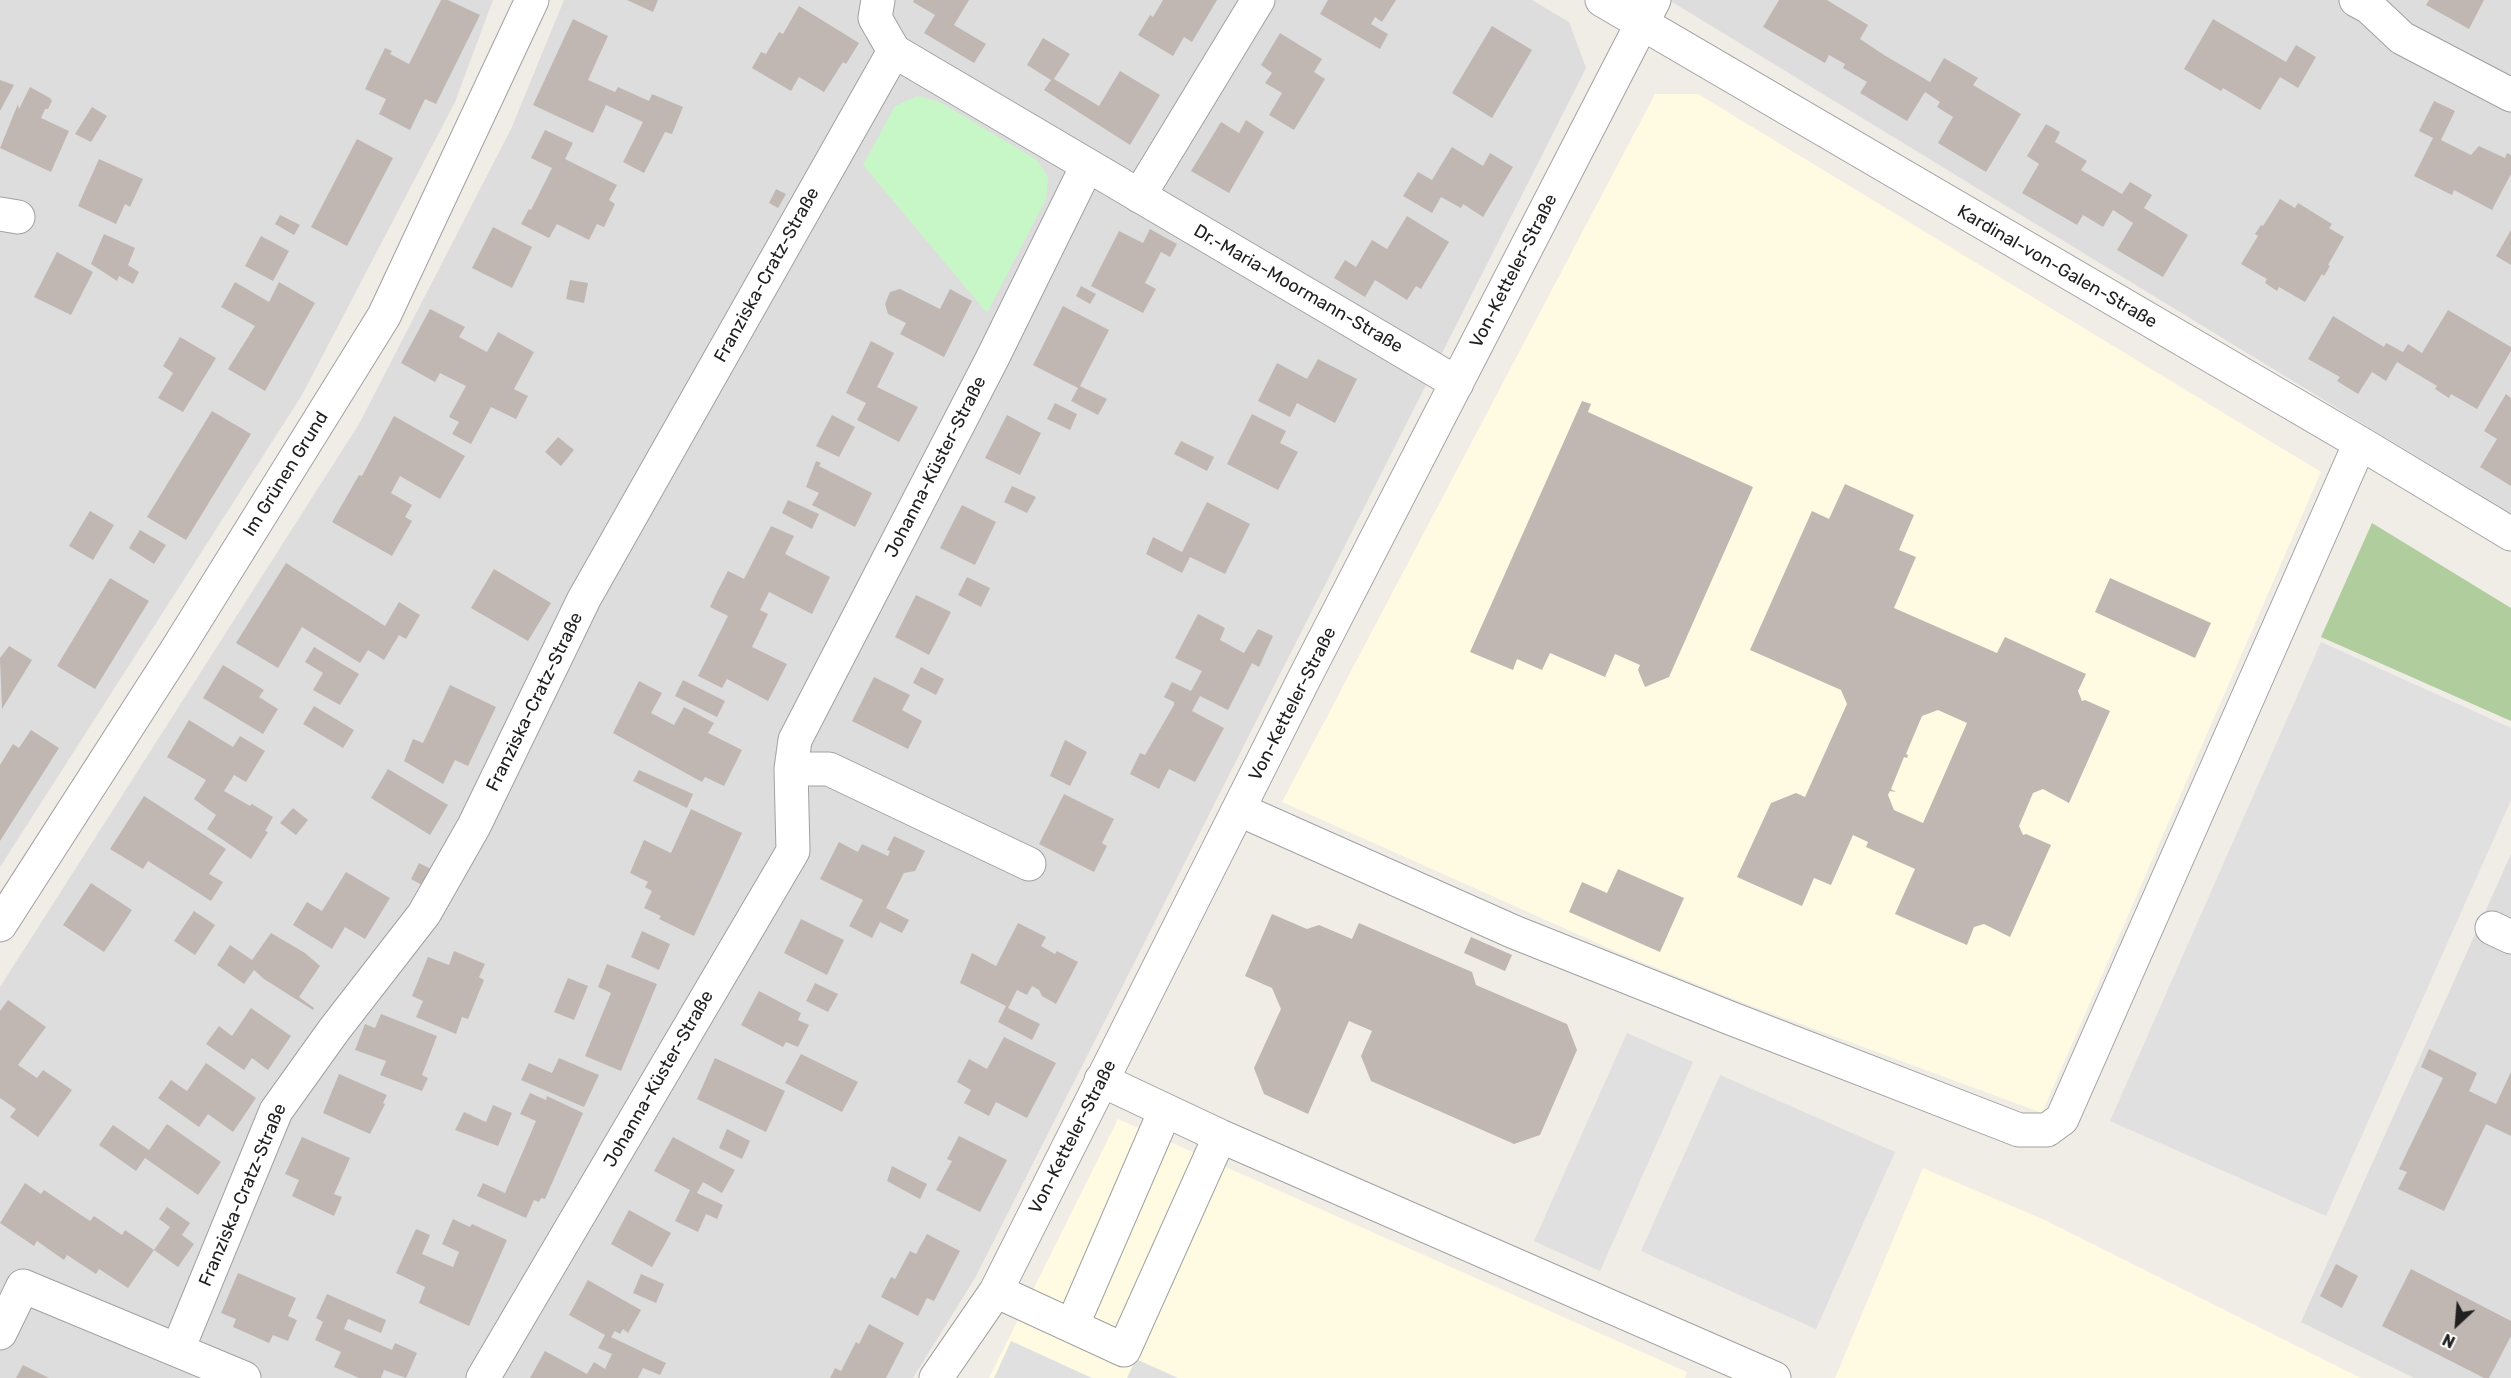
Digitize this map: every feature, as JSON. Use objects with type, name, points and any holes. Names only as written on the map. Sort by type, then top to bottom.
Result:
[{"type":"street","name":"Im Grünen Grund","points":[[0,925],[176,651],[384,316],[532,0]]},
{"type":"street","name":"Dr.-Maria-Moormann-Straße","points":[[878,0],[875,18],[894,51],[1457,382]]},
{"type":"street","points":[[1139,196],[1258,0]]},
{"type":"street","name":"Kardinal-von-Galen-Straße","points":[[1602,0],[1648,12],[2511,534]]},
{"type":"street","points":[[2356,0],[2369,7],[2402,38],[2511,95]]},
{"type":"street","name":"Von-Ketteler-Straße","points":[[936,1378],[996,1291],[1101,1080],[1648,12]]},
{"type":"street","name":"Franziska-Cratz-Straße","points":[[178,1349],[276,1111],[334,1030],[424,914],[474,826],[584,599],[894,51]]},
{"type":"street","name":"Johanna-Küster-Straße","points":[[483,1378],[794,851],[791,768],[795,740],[992,359],[1087,166]]},
{"type":"street","points":[[1240,810],[1514,932],[1719,1014],[2019,1130],[2047,1130],[2062,1119],[2360,443]]},
{"type":"street","points":[[791,768],[829,769],[1029,864]]},
{"type":"street","points":[[1101,1080],[1220,1136],[1774,1378]]},
{"type":"street","points":[[1072,1326],[1165,1111]]},
{"type":"street","points":[[996,1291],[1124,1350],[1220,1136]]},
{"type":"street","points":[[0,1333],[23,1286],[244,1378]]},
{"type":"shaded area","points":[[0,0],[493,0],[455,102],[302,395],[0,867]]},
{"type":"shaded area","points":[[564,0],[1532,0],[1569,22],[1586,68],[975,1278],[913,1378],[0,1378],[0,987],[359,424],[511,129]]},
{"type":"shaded area","points":[[1669,0],[2511,0],[2511,513],[2365,425]]},
{"type":"shaded area","points":[[1655,94],[1698,94],[2321,472],[2042,1113],[1736,1000],[1615,951],[1282,802]]},
{"type":"shaded area","points":[[2321,642],[2511,728],[2511,800],[2326,1216],[2110,1121]]},
{"type":"shaded area","points":[[2511,854],[2511,1378],[2414,1378],[2301,1322]]},
{"type":"shaded area","points":[[1627,1033],[1693,1062],[1600,1271],[1534,1241]]},
{"type":"shaded area","points":[[1720,1075],[1895,1152],[1816,1329],[1641,1251]]},
{"type":"shaded area","points":[[1118,1119],[1687,1372],[1685,1378],[989,1378]]},
{"type":"shaded area","points":[[1923,1168],[2047,1221],[2361,1378],[1835,1378]]},
{"type":"shaded area","points":[[1011,1341],[1092,1378],[994,1378]]},
{"type":"shaded area","points":[[1136,1359],[1178,1378],[1127,1378]]},
{"type":"green space","points":[[917,96],[938,101],[1037,160],[1048,177],[1046,199],[987,313],[863,165],[895,106]]},
{"type":"green space","points":[[2372,523],[2511,608],[2511,721],[2321,637]]},
{"type":"building","points":[[441,0],[448,0],[480,15],[436,104],[425,99],[410,130],[379,114],[386,99],[365,89],[385,48],[392,51],[390,54],[409,64]]},
{"type":"building","points":[[627,0],[658,0],[653,12]]},
{"type":"building","points":[[914,0],[969,0],[954,25],[986,44],[974,63],[924,33],[935,15],[913,2]]},
{"type":"building","points":[[1163,0],[1217,0],[1192,42],[1184,37],[1173,56],[1138,35],[1150,15],[1153,17]]},
{"type":"building","points":[[1328,0],[1396,0],[1382,22],[1375,17],[1371,24],[1388,34],[1380,49],[1320,14]]},
{"type":"building","points":[[1779,0],[1827,0],[1868,25],[1860,39],[1930,82],[1944,58],[1978,78],[1973,85],[2021,114],[1986,172],[1938,143],[1953,117],[1937,107],[1940,102],[1925,92],[1907,121],[1860,93],[1867,82],[1843,68],[1845,64],[1829,55],[1825,63],[1763,27]]},
{"type":"building","points":[[2429,0],[2484,0],[2469,29],[2426,5]]},
{"type":"building","points":[[799,6],[859,43],[846,64],[843,62],[824,92],[799,77],[791,91],[752,68],[761,52],[766,54],[779,32],[783,34]]},
{"type":"building","points":[[573,19],[608,36],[588,80],[615,92],[618,87],[649,101],[652,94],[683,107],[672,134],[665,132],[644,173],[623,162],[643,122],[606,105],[593,133],[533,105]]},
{"type":"building","points":[[2213,19],[2286,62],[2296,45],[2316,57],[2298,88],[2280,77],[2260,110],[2184,69]]},
{"type":"building","points":[[1492,26],[1532,50],[1492,118],[1452,93]]},
{"type":"building","points":[[1280,33],[1322,59],[1314,72],[1325,79],[1294,130],[1269,115],[1282,93],[1265,83],[1272,73],[1261,65]]},
{"type":"building","points":[[1043,38],[1070,54],[1054,79],[1099,106],[1120,71],[1160,95],[1130,145],[1044,90],[1051,80],[1027,65]]},
{"type":"building","points":[[0,80],[14,85],[0,111]]},
{"type":"building","points":[[30,87],[52,101],[41,118],[69,131],[51,172],[0,148],[18,104],[19,109]]},
{"type":"building","points":[[2434,101],[2455,111],[2441,140],[2471,155],[2479,146],[2505,158],[2507,153],[2511,155],[2511,174],[2492,210],[2454,190],[2452,195],[2414,176],[2433,138],[2419,131]]},
{"type":"building","points":[[92,107],[107,116],[91,142],[75,134]]},
{"type":"building","points":[[1246,120],[1264,132],[1229,193],[1191,171],[1221,122],[1239,133]]},
{"type":"building","points":[[2046,124],[2060,132],[2055,142],[2087,161],[2081,170],[2122,194],[2130,182],[2152,195],[2144,208],[2188,235],[2163,277],[2117,250],[2133,223],[2113,210],[2103,227],[2083,215],[2077,225],[2022,193],[2039,164],[2027,156]]},
{"type":"building","points":[[545,130],[573,143],[565,159],[617,185],[609,200],[615,204],[604,227],[597,224],[589,240],[557,224],[549,238],[521,224],[529,209],[531,210],[552,168],[531,158]]},
{"type":"building","points":[[357,139],[393,158],[347,246],[311,227]]},
{"type":"building","points":[[1452,147],[1483,166],[1490,153],[1513,167],[1483,217],[1463,204],[1461,208],[1441,197],[1432,213],[1403,196],[1418,172],[1432,180]]},
{"type":"building","points":[[99,159],[143,179],[130,207],[125,204],[116,224],[78,206]]},
{"type":"building","points":[[776,189],[786,194],[778,208],[769,203]]},
{"type":"building","points":[[2280,199],[2295,208],[2298,203],[2332,224],[2329,228],[2344,237],[2324,276],[2322,274],[2305,302],[2279,287],[2277,291],[2265,283],[2267,279],[2241,264],[2258,236],[2255,234],[2261,225],[2263,226]]},
{"type":"building","points":[[280,215],[300,225],[294,235],[275,224]]},
{"type":"building","points":[[1407,216],[1449,242],[1421,289],[1416,286],[1407,300],[1375,280],[1365,297],[1334,278],[1345,260],[1356,267],[1372,240],[1387,249]]},
{"type":"building","points":[[493,227],[532,247],[512,288],[472,268]]},
{"type":"building","points":[[1150,229],[1177,244],[1170,257],[1161,252],[1145,283],[1156,289],[1143,313],[1091,286],[1119,231],[1143,243]]},
{"type":"building","points":[[2511,230],[2511,265],[2496,256]]},
{"type":"building","points":[[104,234],[135,248],[128,265],[139,272],[133,284],[119,276],[117,281],[91,264]]},
{"type":"building","points":[[261,236],[289,251],[273,281],[245,266]]},
{"type":"building","points":[[57,252],[93,272],[71,315],[34,297]]},
{"type":"building","points":[[570,280],[588,283],[584,303],[566,299]]},
{"type":"building","points":[[235,282],[269,302],[279,282],[315,303],[265,391],[228,369],[255,326],[221,307]]},
{"type":"building","points":[[1081,286],[1096,294],[1090,304],[1076,296]]},
{"type":"building","points":[[900,289],[940,309],[950,289],[972,301],[944,357],[900,334],[906,323],[888,314],[885,304],[890,292]]},
{"type":"building","points":[[1063,306],[1109,330],[1080,386],[1107,399],[1098,415],[1071,401],[1078,388],[1033,365]]},
{"type":"building","points":[[430,309],[465,327],[459,337],[487,352],[498,332],[534,352],[514,389],[528,396],[516,419],[491,407],[471,444],[452,434],[459,422],[449,417],[466,386],[440,373],[435,382],[401,363]]},
{"type":"building","points":[[2448,310],[2511,347],[2511,351],[2477,409],[2451,394],[2449,398],[2435,389],[2437,386],[2397,362],[2386,381],[2372,372],[2358,394],[2337,381],[2340,377],[2308,359],[2333,316],[2384,347],[2386,343],[2403,352],[2408,344],[2422,353]]},
{"type":"building","points":[[180,337],[216,358],[183,412],[158,398],[173,373],[163,366]]},
{"type":"building","points":[[871,341],[894,353],[877,387],[918,407],[899,442],[857,420],[866,403],[846,393]]},
{"type":"building","points":[[1318,359],[1357,379],[1335,423],[1297,403],[1290,417],[1258,401],[1277,363],[1307,379]]},
{"type":"building","points":[[2506,394],[2511,398],[2511,486],[2480,467],[2497,439],[2484,431]]},
{"type":"building","points":[[1582,401],[1591,404],[1588,412],[1753,487],[1669,677],[1645,687],[1638,670],[1640,665],[1615,654],[1605,677],[1550,653],[1542,670],[1517,659],[1513,670],[1470,652]]},
{"type":"building","points":[[1055,403],[1077,414],[1070,430],[1047,419]]},
{"type":"building","points":[[212,411],[251,434],[186,540],[147,517]]},
{"type":"building","points":[[1252,414],[1286,431],[1280,443],[1298,452],[1278,490],[1227,464]]},
{"type":"building","points":[[832,415],[855,427],[839,457],[816,446]]},
{"type":"building","points":[[1007,415],[1041,433],[1020,475],[985,458]]},
{"type":"building","points":[[394,416],[465,456],[440,499],[400,476],[391,493],[412,505],[405,517],[412,521],[392,556],[332,522],[359,475],[362,476]]},
{"type":"building","points":[[558,437],[574,450],[561,466],[545,452]]},
{"type":"building","points":[[1181,441],[1214,457],[1207,471],[1174,454]]},
{"type":"building","points":[[816,461],[821,463],[819,466],[872,493],[855,527],[812,505],[819,493],[806,487]]},
{"type":"building","points":[[1845,484],[1914,515],[1899,550],[1916,557],[1894,608],[1997,653],[2005,637],[2086,674],[2078,691],[2082,701],[2085,700],[2110,711],[2069,803],[2043,789],[2033,793],[2019,826],[2023,835],[2026,834],[2051,845],[2010,937],[1984,924],[1974,927],[1967,945],[1895,914],[1915,869],[1866,847],[1868,842],[1853,835],[1831,885],[1814,878],[1802,906],[1737,877],[1771,803],[1796,793],[1805,797],[1847,704],[1841,690],[1750,650],[1812,511],[1829,519]],"holes":[[[1938,710],[1967,723],[1923,823],[1894,810],[1888,795],[1890,791],[1896,792],[1891,789],[1904,757],[1907,758],[1906,754],[1922,716]]]},
{"type":"building","points":[[1012,486],[1036,497],[1027,513],[1004,502]]},
{"type":"building","points":[[788,500],[819,514],[812,529],[782,513]]},
{"type":"building","points":[[1207,502],[1250,524],[1225,574],[1190,557],[1182,573],[1146,554],[1153,537],[1182,552]]},
{"type":"building","points":[[962,505],[996,522],[975,565],[940,548]]},
{"type":"building","points":[[90,511],[114,525],[93,560],[69,546]]},
{"type":"building","points":[[771,526],[794,536],[785,554],[830,577],[812,614],[769,592],[760,610],[768,614],[752,647],[787,664],[768,701],[727,679],[722,688],[698,676],[728,616],[710,607],[718,590],[728,571],[744,579]]},
{"type":"building","points":[[140,530],[166,545],[154,564],[129,548]]},
{"type":"building","points":[[286,563],[385,626],[399,602],[420,615],[406,639],[399,635],[384,660],[368,650],[360,663],[302,627],[278,668],[236,643]]},
{"type":"building","points":[[494,569],[551,603],[528,641],[471,608]]},
{"type":"building","points":[[967,577],[990,588],[981,607],[958,595]]},
{"type":"building","points":[[110,578],[149,601],[95,689],[57,666]]},
{"type":"building","points":[[2110,578],[2211,623],[2195,658],[2095,612]]},
{"type":"building","points":[[916,595],[951,612],[929,655],[895,637]]},
{"type":"building","points":[[1198,614],[1225,628],[1220,640],[1244,653],[1258,629],[1273,636],[1259,667],[1252,663],[1228,710],[1200,696],[1192,711],[1224,728],[1195,782],[1169,769],[1159,789],[1130,774],[1140,753],[1145,755],[1174,705],[1174,702],[1164,697],[1172,682],[1191,691],[1202,671],[1175,658]]},
{"type":"building","points":[[9,646],[32,660],[2,709],[0,658]]},
{"type":"building","points":[[314,647],[359,674],[340,705],[313,690],[323,673],[305,662]]},
{"type":"building","points":[[223,665],[264,690],[259,697],[278,709],[263,734],[203,698]]},
{"type":"building","points":[[921,667],[944,679],[936,695],[913,683]]},
{"type":"building","points":[[874,677],[910,695],[902,710],[922,721],[908,749],[852,721]]},
{"type":"building","points":[[683,680],[725,701],[717,717],[675,696]]},
{"type":"building","points":[[639,681],[662,693],[651,713],[674,725],[684,707],[714,723],[708,733],[742,750],[724,786],[705,777],[702,782],[613,733]]},
{"type":"building","points":[[450,685],[496,707],[468,766],[455,760],[443,784],[404,761],[413,739],[423,743]]},
{"type":"building","points":[[314,706],[354,730],[343,748],[303,724]]},
{"type":"building","points":[[189,720],[233,747],[240,736],[265,751],[246,782],[234,775],[224,791],[273,817],[265,831],[268,832],[251,859],[207,829],[216,815],[194,799],[206,780],[167,757]]},
{"type":"building","points":[[31,730],[59,748],[0,841],[0,765],[13,744],[19,748]]},
{"type":"building","points":[[1065,740],[1087,752],[1070,786],[1050,776]]},
{"type":"building","points":[[388,769],[448,805],[430,835],[371,798]]},
{"type":"building","points":[[639,770],[693,794],[687,808],[633,781]]},
{"type":"building","points":[[1064,794],[1114,819],[1102,843],[1107,846],[1094,872],[1039,844]]},
{"type":"building","points":[[144,796],[226,849],[209,874],[223,882],[211,901],[148,861],[143,869],[110,849]]},
{"type":"building","points":[[293,808],[308,820],[296,835],[280,823]]},
{"type":"building","points":[[691,809],[742,833],[694,936],[659,919],[661,916],[644,908],[652,891],[645,887],[648,882],[630,873],[644,840],[671,853]]},
{"type":"building","points":[[894,836],[925,851],[915,871],[904,873],[886,908],[909,920],[902,933],[880,922],[872,938],[849,926],[863,900],[820,879],[839,842],[858,852],[862,844],[888,856],[890,851],[887,850]]},
{"type":"building","points":[[419,863],[431,869],[422,885],[411,879]]},
{"type":"building","points":[[1618,869],[1684,898],[1660,952],[1569,912],[1582,882],[1607,893]]},
{"type":"building","points":[[346,872],[390,898],[365,939],[345,927],[332,949],[293,925],[307,902],[322,911]]},
{"type":"building","points":[[91,883],[132,910],[104,952],[63,925]]},
{"type":"building","points":[[194,911],[215,925],[195,955],[174,941]]},
{"type":"building","points":[[1272,914],[1307,929],[1319,925],[1352,939],[1359,923],[1472,972],[1476,985],[1567,1024],[1577,1050],[1540,1135],[1514,1144],[1371,1081],[1361,1056],[1372,1031],[1349,1021],[1308,1114],[1264,1094],[1254,1068],[1281,1009],[1272,988],[1245,976]]},
{"type":"building","points":[[801,919],[844,940],[827,975],[784,953]]},
{"type":"building","points":[[1018,923],[1046,937],[1041,946],[1078,962],[1056,1004],[1042,996],[1039,990],[1032,986],[1027,995],[1017,990],[1008,1008],[1040,1024],[1032,1040],[998,1022],[1006,1006],[960,983],[972,953],[996,966]]},
{"type":"building","points":[[642,931],[670,944],[659,970],[631,957]]},
{"type":"building","points":[[271,933],[305,953],[320,966],[299,997],[314,1008],[313,1010],[264,979],[254,970],[244,984],[217,965],[230,945],[252,960]]},
{"type":"building","points":[[1471,937],[1512,955],[1505,971],[1464,953]]},
{"type":"building","points":[[454,951],[485,964],[479,977],[484,980],[468,1019],[462,1017],[456,1034],[416,1017],[423,1001],[412,996],[428,957],[449,965]]},
{"type":"building","points":[[607,964],[657,984],[621,1071],[585,1056],[611,993],[598,987]]},
{"type":"building","points":[[568,978],[588,986],[574,1020],[554,1012]]},
{"type":"building","points":[[815,983],[838,994],[828,1012],[806,1001]]},
{"type":"building","points":[[759,991],[801,1013],[798,1020],[809,1025],[798,1047],[786,1042],[783,1047],[741,1025]]},
{"type":"building","points":[[8,1000],[46,1027],[18,1065],[37,1078],[43,1070],[72,1090],[38,1137],[10,1117],[16,1109],[0,1098],[0,1011]]},
{"type":"building","points":[[251,1008],[291,1036],[268,1070],[252,1058],[244,1070],[206,1044],[219,1026],[232,1036]]},
{"type":"building","points":[[381,1014],[437,1036],[422,1075],[428,1078],[422,1091],[380,1075],[386,1061],[355,1050],[365,1024],[375,1028]]},
{"type":"building","points":[[1004,1037],[1056,1063],[1027,1118],[996,1102],[989,1116],[964,1103],[971,1090],[957,1082],[969,1059],[987,1069]]},
{"type":"building","points":[[2429,1049],[2477,1073],[2469,1091],[2496,1104],[2511,1072],[2511,1136],[2486,1124],[2444,1211],[2398,1189],[2407,1172],[2399,1169],[2443,1078],[2421,1067]]},
{"type":"building","points":[[801,1054],[858,1082],[842,1112],[785,1083]]},
{"type":"building","points":[[559,1058],[599,1075],[584,1107],[521,1080],[529,1063],[552,1073]]},
{"type":"building","points":[[715,1058],[785,1091],[766,1132],[697,1099]]},
{"type":"building","points":[[206,1063],[256,1098],[233,1132],[208,1114],[199,1127],[158,1098],[171,1080],[187,1091]]},
{"type":"building","points":[[339,1074],[387,1095],[370,1134],[323,1113]]},
{"type":"building","points":[[530,1093],[546,1100],[547,1096],[583,1113],[545,1199],[541,1198],[539,1202],[534,1200],[526,1218],[477,1196],[483,1183],[505,1193],[536,1121],[520,1114]]},
{"type":"building","points":[[493,1105],[512,1113],[498,1146],[455,1130],[464,1112],[486,1122]]},
{"type":"building","points":[[167,1124],[221,1162],[198,1195],[145,1158],[136,1171],[99,1145],[113,1125],[149,1150]]},
{"type":"building","points":[[727,1129],[750,1141],[742,1159],[719,1148]]},
{"type":"building","points":[[959,1136],[1007,1160],[980,1212],[936,1190],[952,1161],[947,1159]]},
{"type":"building","points":[[302,1137],[350,1158],[334,1194],[342,1197],[334,1216],[292,1196],[299,1180],[285,1174]]},
{"type":"building","points":[[673,1137],[735,1170],[722,1193],[703,1182],[697,1193],[723,1205],[717,1219],[706,1214],[698,1232],[675,1221],[690,1190],[654,1171]]},
{"type":"building","points":[[892,1166],[927,1184],[920,1199],[887,1181]]},
{"type":"building","points":[[25,1183],[41,1194],[44,1190],[90,1221],[94,1216],[122,1235],[125,1230],[154,1250],[128,1288],[99,1269],[96,1274],[67,1255],[64,1260],[37,1241],[34,1246],[0,1223]]},
{"type":"building","points":[[167,1207],[190,1223],[182,1235],[194,1244],[178,1267],[154,1250],[170,1227],[159,1219]]},
{"type":"building","points":[[629,1210],[671,1233],[652,1267],[611,1244]]},
{"type":"building","points":[[453,1219],[470,1227],[472,1224],[507,1240],[469,1326],[419,1303],[425,1287],[396,1273],[416,1229],[430,1235],[422,1254],[453,1267],[459,1252],[442,1244]]},
{"type":"building","points":[[927,1234],[960,1251],[934,1301],[927,1298],[918,1316],[881,1297],[891,1277],[895,1279],[910,1251],[916,1254]]},
{"type":"building","points":[[2336,1264],[2358,1276],[2342,1308],[2320,1296]]},
{"type":"building","points":[[2411,1269],[2511,1321],[2511,1336],[2489,1378],[2484,1378],[2382,1326]]},
{"type":"building","points":[[238,1273],[296,1298],[288,1316],[297,1320],[288,1341],[273,1335],[269,1343],[233,1327],[236,1319],[221,1313]]},
{"type":"building","points":[[641,1274],[664,1284],[656,1303],[633,1293]]},
{"type":"building","points":[[588,1280],[641,1310],[628,1333],[623,1329],[620,1334],[615,1331],[611,1337],[666,1363],[660,1375],[643,1368],[638,1378],[530,1378],[545,1351],[587,1374],[594,1362],[605,1369],[612,1354],[598,1348],[605,1335],[569,1315]]},
{"type":"building","points":[[327,1294],[386,1320],[381,1333],[348,1319],[344,1329],[392,1350],[395,1343],[417,1353],[406,1378],[384,1370],[381,1378],[359,1378],[334,1367],[341,1352],[315,1340],[323,1322],[316,1318]]},
{"type":"building","points":[[869,1324],[904,1343],[886,1378],[830,1378],[835,1368],[841,1371],[856,1342],[859,1344]]},
{"type":"building","points":[[23,1365],[49,1378],[16,1378]]}]
